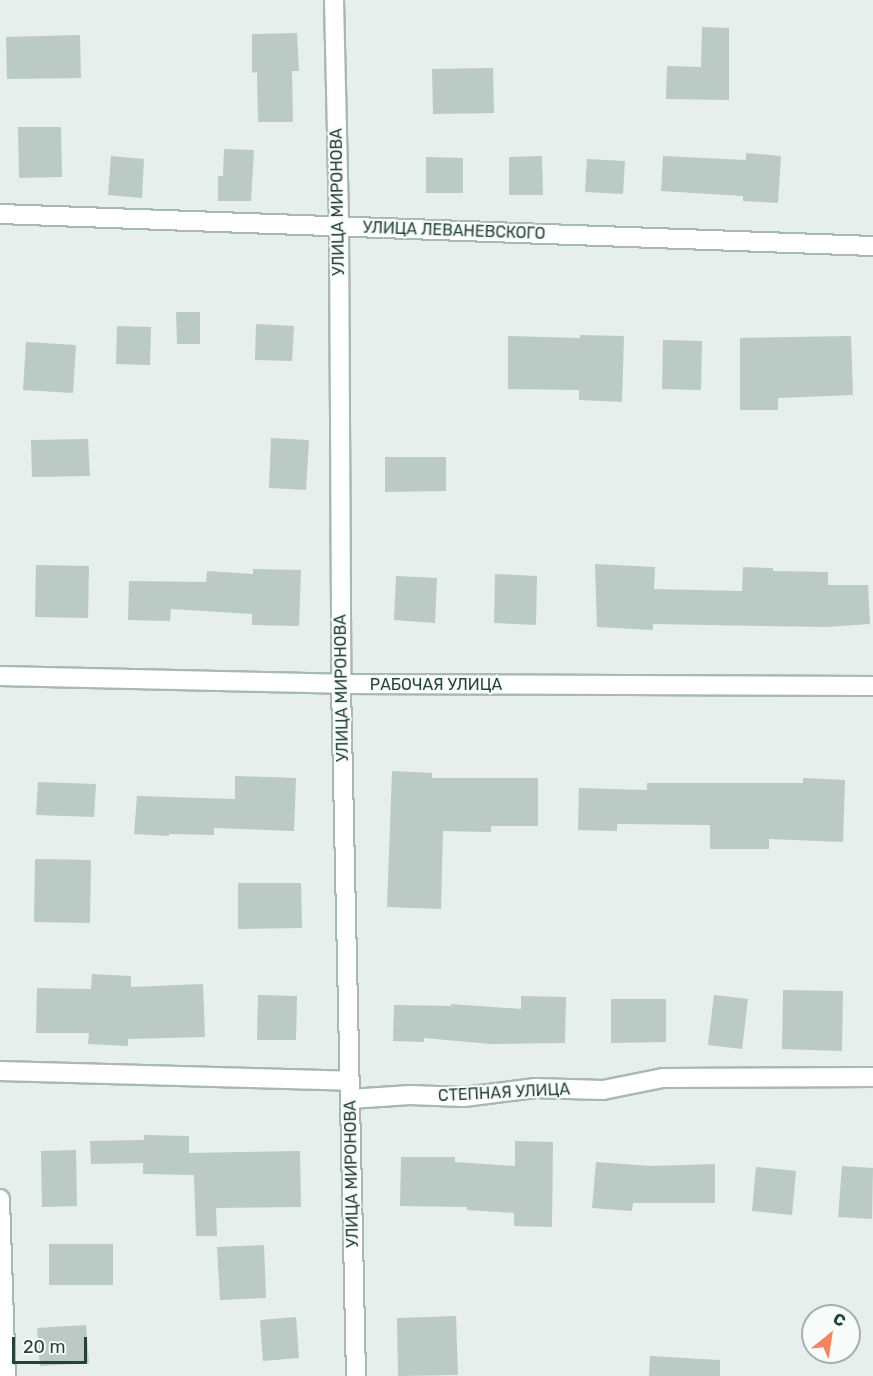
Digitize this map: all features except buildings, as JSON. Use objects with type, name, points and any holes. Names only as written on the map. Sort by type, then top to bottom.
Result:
[{"type":"street","name":"УЛИЦА МИРОНОВА","points":[[334,0],[339,227],[341,684],[356,1376]]},
{"type":"street","name":"УЛИЦА ЛЕВАНЕВСКОГО","points":[[0,214],[873,246]]},
{"type":"street","name":"РАБОЧАЯ УЛИЦА","points":[[0,676],[341,684],[873,686]]},
{"type":"street","name":"СТЕПНАЯ УЛИЦА","points":[[0,1071],[464,1097],[535,1088],[603,1090],[663,1078],[873,1077]]},
{"type":"street","points":[[0,1199],[6,1376]]}]
